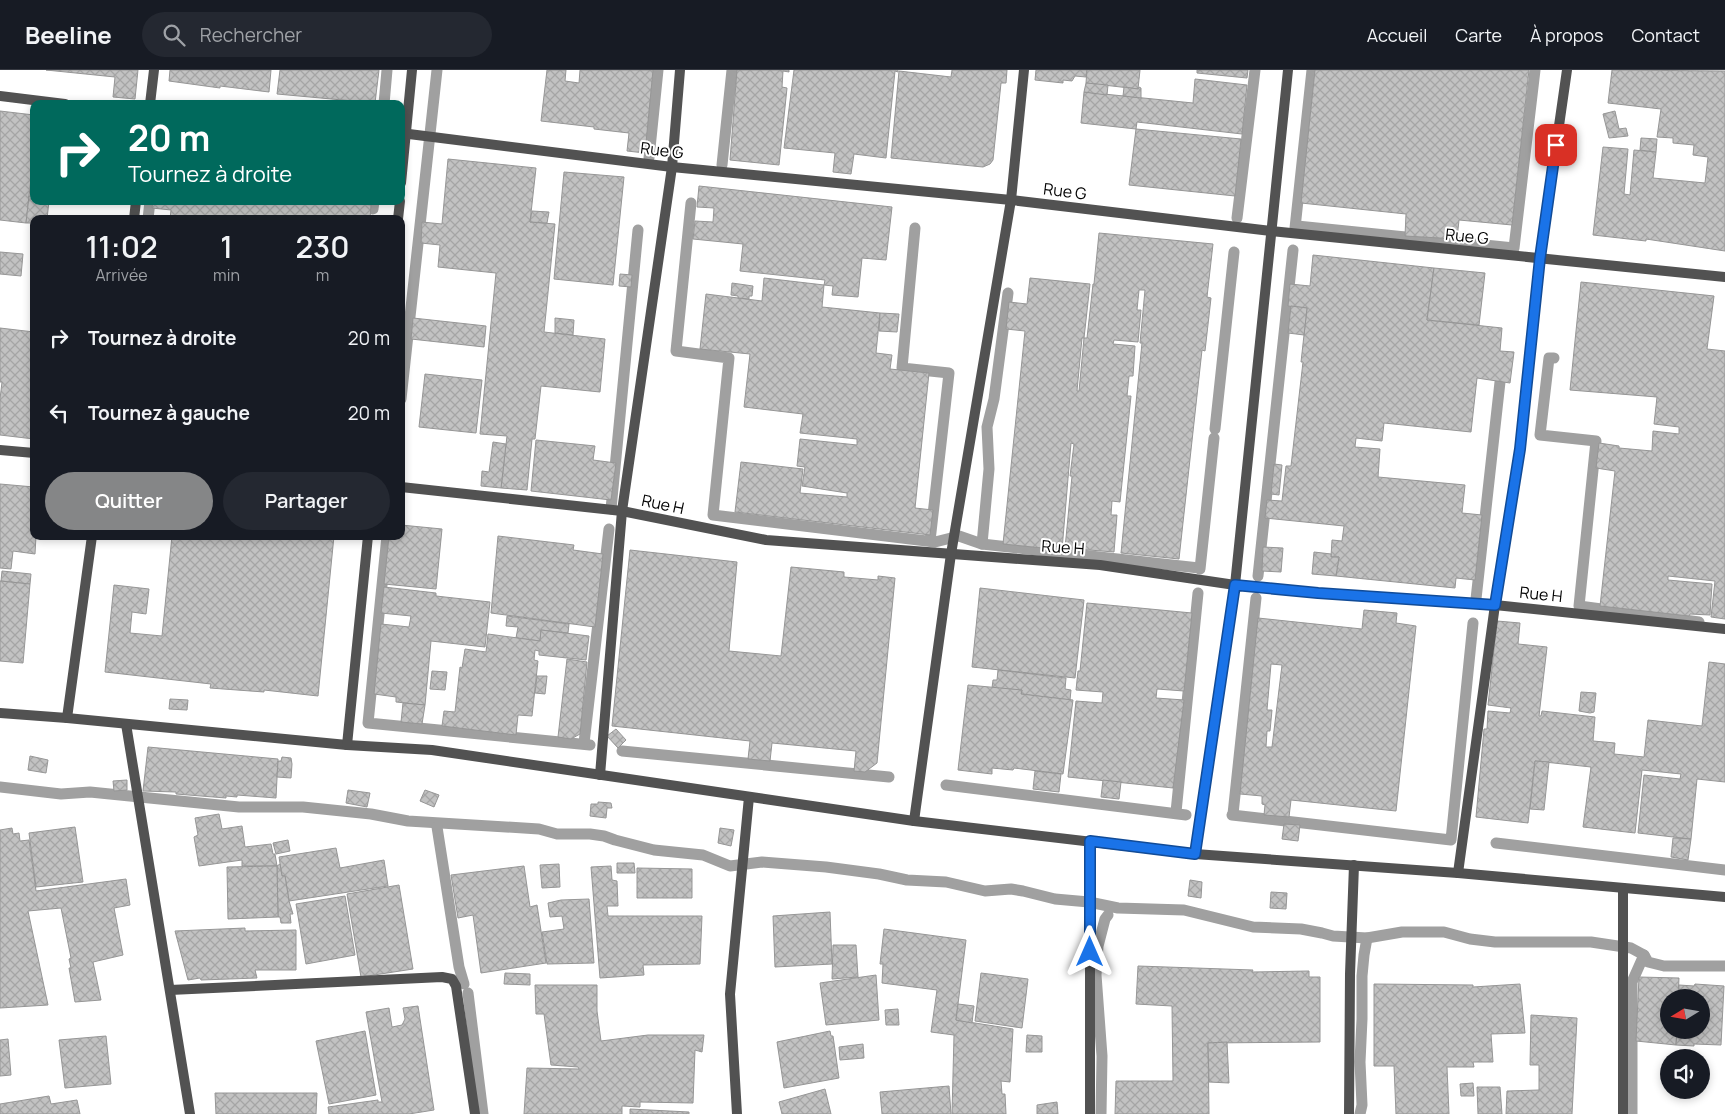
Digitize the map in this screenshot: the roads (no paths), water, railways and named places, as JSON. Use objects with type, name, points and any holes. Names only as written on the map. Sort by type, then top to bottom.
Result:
[{"type":"street","points":[[150,100],[154,70]]},
{"type":"street","points":[[405,125],[412,70]]},
{"type":"street","points":[[600,775],[622,511],[672,166],[680,70]]},
{"type":"street","points":[[914,820],[951,554],[1011,200],[1024,70]]},
{"type":"street","points":[[1195,854],[1235,585],[1288,70]]},
{"type":"street","points":[[1458,873],[1495,605],[1520,449],[1540,258],[1567,70]]},
{"type":"street","points":[[0,96],[32,100]]},
{"type":"street","name":"Rue G","points":[[405,133],[672,166],[1011,200],[1271,231],[1725,277]]},
{"type":"street","points":[[0,450],[30,453]]},
{"type":"street","name":"Rue H","points":[[405,487],[622,511],[766,540],[1100,565],[1235,585],[1318,593],[1495,605],[1725,629]]},
{"type":"street","points":[[67,718],[91,540]]},
{"type":"street","points":[[347,745],[368,540]]},
{"type":"street","points":[[0,713],[347,745],[432,750],[914,820],[1195,854],[1458,873],[1725,897]]},
{"type":"street","points":[[126,724],[190,1114]]},
{"type":"street","points":[[737,1114],[730,994],[749,796]]},
{"type":"street","points":[[1090,841],[1090,1114]]},
{"type":"street","points":[[1349,1114],[1350,974],[1354,865]]},
{"type":"street","points":[[1623,888],[1624,1114]]},
{"type":"street","points":[[170,990],[442,977],[452,979],[456,986],[475,1114]]},
{"type":"waterway","points":[[384,100],[387,70]]},
{"type":"waterway","points":[[405,362],[437,70]]},
{"type":"waterway","points":[[649,158],[658,70]]},
{"type":"waterway","points":[[722,165],[732,70]]},
{"type":"waterway","points":[[1237,218],[1255,70]]},
{"type":"waterway","points":[[1295,228],[1312,70]]},
{"type":"waterway","points":[[1297,226],[1514,248],[1535,70]]},
{"type":"waterway","points":[[691,203],[676,351],[729,358],[713,515],[935,542],[959,536],[982,544],[1199,568]]},
{"type":"waterway","points":[[148,215],[150,205]]},
{"type":"waterway","points":[[373,209],[374,205]]},
{"type":"waterway","points":[[915,228],[902,368],[949,373],[930,541]]},
{"type":"waterway","points":[[611,509],[638,230]]},
{"type":"waterway","points":[[1258,576],[1293,250]]},
{"type":"waterway","points":[[1215,429],[1234,252]]},
{"type":"waterway","points":[[982,544],[989,469],[987,427],[994,399],[1008,293]]},
{"type":"waterway","points":[[1554,358],[1549,358],[1540,435],[1596,441],[1579,606],[1699,622]]},
{"type":"waterway","points":[[1476,599],[1500,382]]},
{"type":"waterway","points":[[1200,569],[1214,438]]},
{"type":"waterway","points":[[584,743],[609,529]]},
{"type":"waterway","points":[[387,540],[368,723],[590,745]]},
{"type":"waterway","points":[[1176,812],[1198,593]]},
{"type":"waterway","points":[[1233,814],[1256,598]]},
{"type":"waterway","points":[[1232,815],[1451,840],[1473,623]]},
{"type":"waterway","points":[[622,751],[889,777]]},
{"type":"waterway","points":[[946,785],[1186,815]]},
{"type":"waterway","points":[[0,787],[61,794],[90,792],[239,807],[303,807],[371,814],[408,821],[539,829],[557,834],[590,834],[654,850],[703,855],[730,866],[762,862],[826,867],[907,880],[946,882],[985,891],[1011,889],[1055,899],[1089,902],[1118,908],[1184,910],[1253,927],[1301,929],[1333,936],[1367,938],[1402,932],[1444,932],[1470,939],[1495,942],[1591,942],[1631,948],[1644,955],[1648,962],[1664,966],[1725,966]]},
{"type":"waterway","points":[[437,827],[459,967],[464,984]]},
{"type":"waterway","points":[[1496,843],[1725,870]]},
{"type":"waterway","points":[[1101,1114],[1102,1056],[1096,975],[1098,946],[1105,919],[1108,915]]},
{"type":"waterway","points":[[1360,1114],[1362,1105],[1360,1062],[1362,976],[1367,938]]},
{"type":"waterway","points":[[1632,1114],[1632,982],[1644,955]]},
{"type":"waterway","points":[[468,993],[483,1114]]}]
